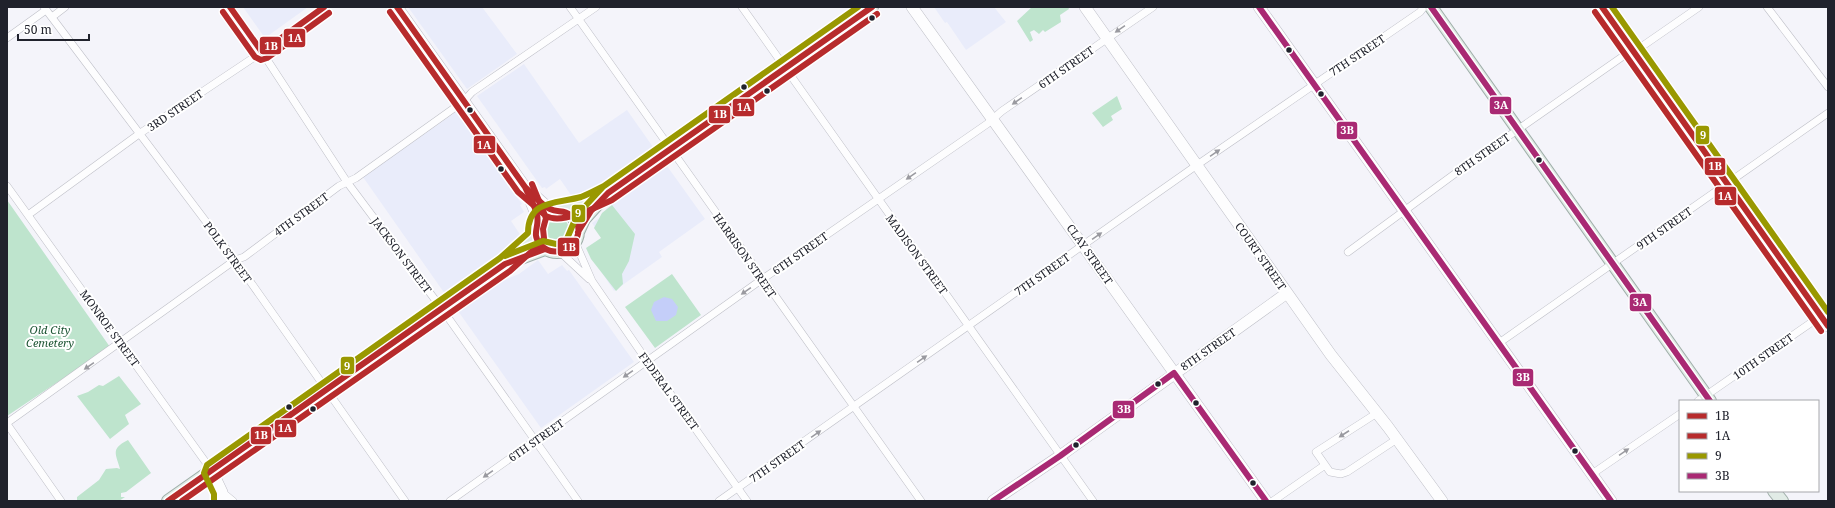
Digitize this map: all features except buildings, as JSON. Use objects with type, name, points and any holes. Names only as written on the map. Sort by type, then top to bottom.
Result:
[{"type":"main road","points":[[608,193],[588,215],[571,247],[560,252],[552,252],[539,244],[536,237],[535,228],[538,219],[542,215],[556,210],[586,204],[608,193],[872,7]]},
{"type":"main road","points":[[1431,7],[1705,399]]},
{"type":"main road","points":[[556,210],[572,216],[578,226],[576,237]]},
{"type":"main road","points":[[168,501],[212,472],[505,264],[536,237]]},
{"type":"main road","points":[[505,264],[545,249]]},
{"type":"main road","points":[[1775,492],[1782,501]]},
{"type":"street","points":[[52,17],[65,7]]},
{"type":"street","name":"JACKSON STREET","points":[[230,7],[262,52],[347,182],[442,309],[578,501]]},
{"type":"street","name":"3RD STREET","points":[[28,215],[139,134],[262,52],[324,7]]},
{"type":"street","points":[[397,7],[525,187],[538,219]]},
{"type":"street","name":"HARRISON STREET","points":[[570,7],[762,280],[921,501]]},
{"type":"street","name":"4TH STREET","points":[[7,424],[235,260],[244,257],[347,182],[362,174],[464,101],[472,92],[596,7]]},
{"type":"street","name":"MADISON STREET","points":[[742,7],[1093,501]]},
{"type":"street","name":"CLAY STREET","points":[[912,7],[1266,501]]},
{"type":"street","name":"COURT STREET","points":[[1085,7],[1286,293],[1331,355],[1397,439],[1442,501]]},
{"type":"street","name":"6TH STREET","points":[[450,501],[1106,38],[1153,7]]},
{"type":"street","points":[[1259,7],[1611,501]]},
{"type":"street","name":"7TH STREET","points":[[719,501],[1197,165],[1420,12],[1424,7]]},
{"type":"street","points":[[1602,7],[1728,184],[1824,313],[1828,326]]},
{"type":"street","name":"8TH STREET","points":[[1348,252],[1405,212],[1440,184],[1517,130],[1632,50],[1644,45],[1699,7]]},
{"type":"street","points":[[1767,7],[1828,87]]},
{"type":"street","points":[[7,38],[45,9]]},
{"type":"street","name":"POLK STREET","points":[[45,9],[235,260],[405,501]]},
{"type":"street","name":"9TH STREET","points":[[1499,343],[1828,113]]},
{"type":"street","name":"MONROE STREET","points":[[7,186],[212,472]]},
{"type":"street","points":[[525,187],[556,210]]},
{"type":"street","name":"FEDERAL STREET","points":[[576,237],[592,281]]},
{"type":"street","name":"FEDERAL STREET","points":[[560,252],[592,281],[747,501]]},
{"type":"street","name":"8TH STREET","points":[[993,501],[1060,456],[1286,293]]},
{"type":"street","name":"10TH STREET","points":[[1705,399],[1824,313]]},
{"type":"street","points":[[1377,413],[1316,452],[1330,472],[1341,474],[1347,472],[1397,439]]},
{"type":"street","points":[[1592,474],[1679,415]]},
{"type":"street","points":[[7,424],[61,501]]},
{"type":"street","points":[[1274,501],[1325,465]]},
{"type":"street","points":[[212,472],[222,496],[233,501]]},
{"type":"shaded area","points":[[243,7],[308,7],[265,38]]},
{"type":"shaded area","points":[[408,7],[482,7],[517,54],[467,89]]},
{"type":"shaded area","points":[[934,7],[994,7],[1006,22],[966,50],[947,22],[945,23]]},
{"type":"shaded area","points":[[524,64],[579,143],[627,110],[653,147],[587,194],[584,191],[573,198],[560,179],[546,189],[545,187],[542,188],[477,96]]},
{"type":"shaded area","points":[[456,112],[522,204],[520,205],[524,212],[511,221],[521,236],[517,241],[445,294],[363,177]]},
{"type":"shaded area","points":[[667,166],[705,219],[659,252],[662,257],[614,291],[591,256],[602,238],[592,223],[608,212],[606,209]]},
{"type":"shaded area","points":[[538,260],[548,274],[562,265],[567,271],[569,270],[634,362],[541,428],[458,311],[499,282],[519,274]]},
{"type":"green space","points":[[1032,7],[1068,7],[1069,9],[1060,15],[1061,22],[1045,32],[1043,30],[1039,34],[1034,30],[1030,32],[1033,40],[1030,42],[1017,21]]},
{"type":"green space","points":[[1117,96],[1122,109],[1111,116],[1113,120],[1103,127],[1092,113]]},
{"type":"green space","name":"Old City Cemetery","points":[[7,200],[110,347],[7,416]]},
{"type":"green space","points":[[612,205],[635,234],[629,261],[622,274],[623,284],[616,291],[591,259],[586,248],[601,238],[594,228],[602,213]]},
{"type":"green space","points":[[556,217],[565,221],[569,230],[565,239],[556,243],[547,239],[543,230],[547,221]]},
{"type":"green space","points":[[672,274],[701,315],[655,348],[625,307]]},
{"type":"green space","points":[[119,376],[141,404],[125,415],[129,424],[110,439],[77,396],[88,392],[99,385],[103,386]]},
{"type":"green space","points":[[128,440],[151,473],[126,492],[121,493],[121,497],[125,497],[119,501],[77,501],[77,497],[99,480],[106,469],[120,469],[116,452],[122,443]]},
{"type":"water","points":[[664,297],[672,299],[678,307],[676,315],[667,321],[656,321],[651,310],[654,302]]},
{"type":"transit line","name":"1B","points":[[230,7],[262,52],[324,7]]},
{"type":"transit line","name":"1B","points":[[397,7],[525,187]]},
{"type":"transit line","name":"9","points":[[214,501],[214,494],[204,473],[207,465],[500,258],[528,233],[529,222],[533,214],[538,209],[546,205],[581,197],[604,186],[858,7]]},
{"type":"transit line","name":"1B","points":[[578,232],[591,211],[608,193],[872,7]]},
{"type":"transit line","name":"3B","points":[[1259,7],[1611,501]]},
{"type":"transit line","name":"3A","points":[[1431,7],[1709,400]]},
{"type":"transit line","name":"1B","points":[[1602,7],[1828,326]]},
{"type":"transit line","name":"9","points":[[1612,7],[1828,312]]},
{"type":"transit line","name":"1A","points":[[223,12],[255,57],[261,60],[267,58],[329,13]]},
{"type":"transit line","name":"1A","points":[[390,12],[518,192],[546,216],[553,218],[570,217],[598,207],[612,200],[877,14]]},
{"type":"transit line","name":"1A","points":[[1595,12],[1821,331]]},
{"type":"transit line","name":"1A","points":[[182,501],[510,271],[541,243],[544,238],[543,229],[546,218],[532,184]]},
{"type":"transit line","name":"1B","points":[[525,187],[547,207],[567,213],[573,217],[578,225],[578,233],[570,246],[555,252],[547,250],[540,244],[536,237],[538,219],[536,211],[525,187]]},
{"type":"transit line","name":"9","points":[[505,256],[543,241],[556,244],[566,241],[577,215],[602,188]]},
{"type":"transit line","name":"1B","points":[[168,501],[505,264],[545,249]]},
{"type":"transit line","name":"3B","points":[[993,501],[1060,456],[1174,373],[1266,501]]}]
